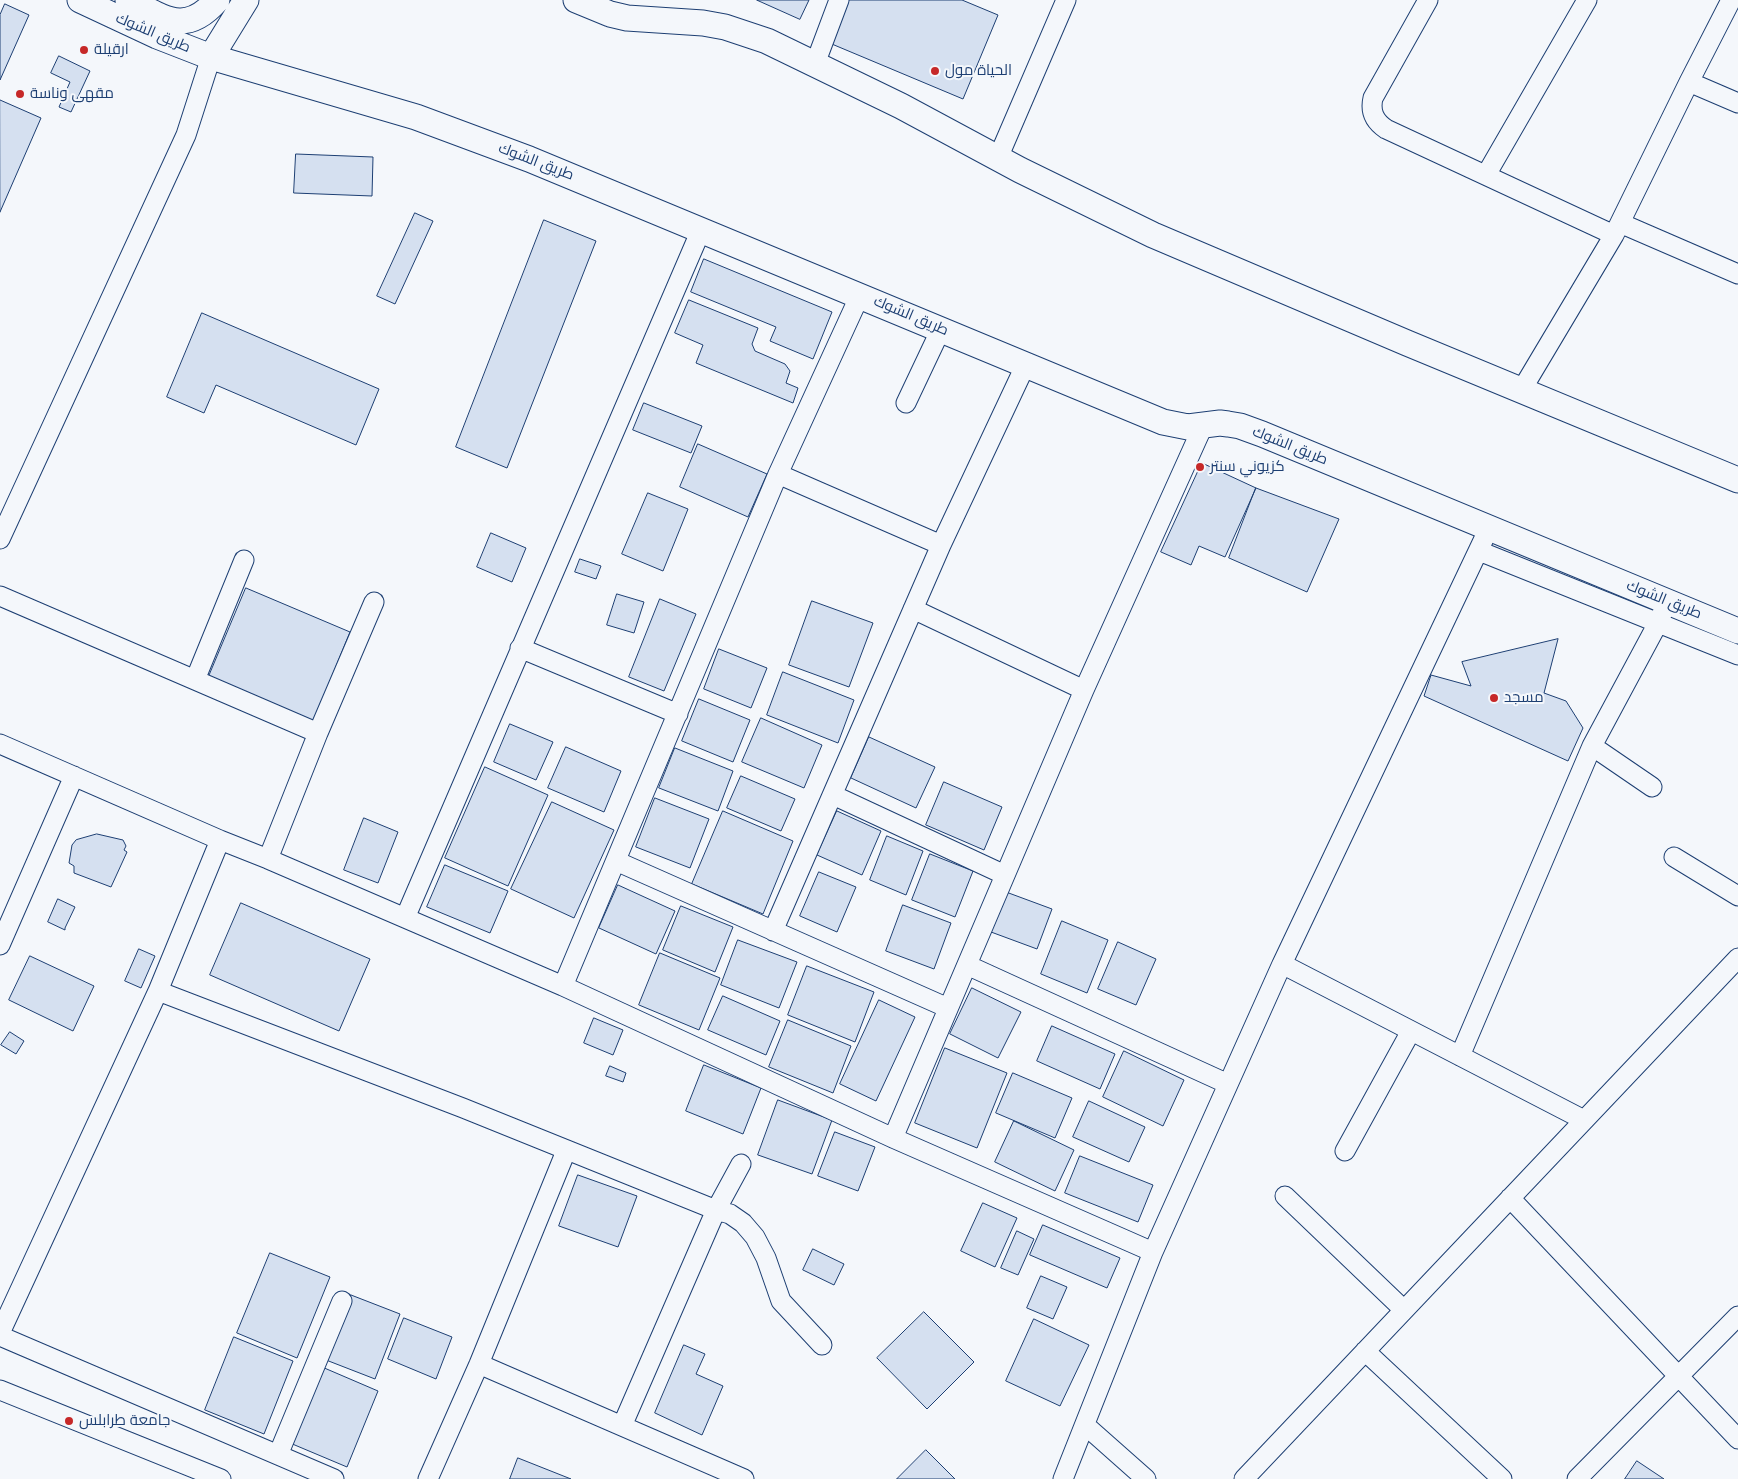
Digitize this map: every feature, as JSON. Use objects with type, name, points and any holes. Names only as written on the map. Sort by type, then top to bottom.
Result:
[{"type":"main road","name":"طريق الشوك","points":[[80,0],[161,27],[175,22],[187,21],[207,10],[217,0]]},
{"type":"main road","name":"طريق الشوك","points":[[128,0],[161,27],[211,57],[416,117],[529,159],[1163,422],[1188,427],[1220,423],[1240,426],[1484,540],[1663,612],[1738,631]]},
{"type":"main road","points":[[211,57],[246,0]]},
{"type":"main road","points":[[576,0],[604,12],[627,18],[688,22],[725,27],[767,41],[901,106],[1086,204],[1153,235],[1738,480]]},
{"type":"street","points":[[815,64],[839,0]]},
{"type":"street","points":[[998,158],[1066,0]]},
{"type":"street","points":[[1428,0],[1373,98],[1373,116],[1376,121],[1386,128],[1486,175],[1617,229],[1738,274]]},
{"type":"street","points":[[1486,175],[1587,0]]},
{"type":"street","points":[[1522,391],[1617,229],[1688,82],[1731,0]]},
{"type":"street","points":[[0,539],[186,135],[211,57]]},
{"type":"street","points":[[1688,82],[1738,103]]},
{"type":"street","points":[[405,918],[701,230]]},
{"type":"street","points":[[563,986],[778,474],[860,296]]},
{"type":"street","points":[[906,404],[941,329]]},
{"type":"street","points":[[774,931],[941,545],[1026,364]]},
{"type":"street","points":[[893,1138],[1084,690],[1203,426]]},
{"type":"street","points":[[778,474],[941,545]]},
{"type":"street","points":[[1063,1479],[1153,1252],[1228,1084],[1282,964],[1484,540]]},
{"type":"street","points":[[195,680],[244,560]]},
{"type":"street","points":[[0,596],[318,733]]},
{"type":"street","points":[[268,859],[318,733],[374,602]]},
{"type":"street","points":[[913,609],[1084,690]]},
{"type":"street","points":[[1460,1056],[1592,746],[1663,612],[1738,655]]},
{"type":"street","points":[[520,648],[678,714]]},
{"type":"street","points":[[0,744],[563,986],[893,1138],[1153,1252]]},
{"type":"street","points":[[1592,746],[1652,787]]},
{"type":"street","points":[[0,945],[74,776]]},
{"type":"street","points":[[833,795],[1005,875]]},
{"type":"street","points":[[220,840],[158,991],[0,1334],[334,1479]]},
{"type":"street","points":[[1674,857],[1738,896]]},
{"type":"street","points":[[616,860],[948,1008]]},
{"type":"street","points":[[1244,1479],[1738,958]]},
{"type":"street","points":[[1282,964],[1584,1120]]},
{"type":"street","points":[[967,965],[1228,1084]]},
{"type":"street","points":[[158,991],[730,1214],[743,1223],[755,1237],[766,1258],[781,1301],[822,1345]]},
{"type":"street","points":[[1345,1151],[1411,1031]]},
{"type":"street","points":[[428,1479],[479,1364],[566,1151]]},
{"type":"street","points":[[622,1426],[716,1210],[741,1164]]},
{"type":"street","points":[[1286,1196],[1404,1310]]},
{"type":"street","points":[[1510,1198],[1738,1439]]},
{"type":"street","points":[[278,1455],[342,1301]]},
{"type":"street","points":[[1576,1479],[1738,1316]]},
{"type":"street","points":[[1365,1351],[1502,1479]]},
{"type":"street","points":[[479,1364],[744,1479]]},
{"type":"street","points":[[0,1390],[221,1479]]},
{"type":"street","points":[[1085,1425],[1146,1479]]},
{"type":"building","points":[[757,0],[809,0],[800,19]]},
{"type":"building","name":"الحياة مول","points":[[844,0],[962,0],[998,15],[963,99],[827,42]]},
{"type":"building","points":[[5,4],[29,15],[0,80],[0,15]]},
{"type":"building","points":[[59,56],[90,71],[71,112],[59,107],[70,82],[51,73]]},
{"type":"building","points":[[0,100],[41,118],[0,212]]},
{"type":"building","points":[[296,154],[373,157],[372,196],[294,193]]},
{"type":"building","points":[[415,213],[433,221],[395,304],[377,296]]},
{"type":"building","points":[[544,220],[596,241],[507,468],[456,447]]},
{"type":"building","points":[[704,259],[832,312],[813,359],[770,341],[776,327],[691,292]]},
{"type":"building","points":[[689,300],[758,328],[752,344],[755,351],[785,364],[790,371],[786,383],[798,388],[793,403],[696,363],[703,345],[675,333]]},
{"type":"building","points":[[202,313],[379,389],[356,445],[216,385],[204,413],[167,397]]},
{"type":"building","points":[[644,403],[702,426],[691,453],[633,430]]},
{"type":"building","points":[[698,444],[767,474],[748,517],[680,487]]},
{"type":"building","points":[[1202,463],[1256,488],[1225,557],[1199,546],[1191,565],[1161,552]]},
{"type":"building","points":[[1256,488],[1339,519],[1307,592],[1229,558]]},
{"type":"building","points":[[648,493],[688,509],[663,571],[622,554]]},
{"type":"building","points":[[491,533],[526,548],[512,582],[477,567]]},
{"type":"building","points":[[580,559],[601,566],[596,579],[575,572]]},
{"type":"building","points":[[246,588],[350,632],[312,725],[207,681]]},
{"type":"building","points":[[617,594],[644,602],[634,633],[607,625]]},
{"type":"building","points":[[660,599],[696,614],[664,691],[629,677]]},
{"type":"building","points":[[812,601],[873,623],[849,687],[789,665]]},
{"type":"building","name":"مسجد","points":[[1558,639],[1544,693],[1566,701],[1583,728],[1568,761],[1424,696],[1431,675],[1471,686],[1462,662]]},
{"type":"building","points":[[719,649],[767,668],[751,708],[704,689]]},
{"type":"building","points":[[783,672],[854,700],[838,743],[767,715]]},
{"type":"building","points":[[699,699],[750,720],[733,762],[682,741]]},
{"type":"building","points":[[761,718],[822,745],[804,788],[742,762]]},
{"type":"building","points":[[510,724],[553,742],[536,780],[494,762]]},
{"type":"building","points":[[869,737],[935,767],[916,808],[851,778]]},
{"type":"building","points":[[566,747],[621,771],[604,812],[548,788]]},
{"type":"building","points":[[675,748],[733,771],[718,811],[659,788]]},
{"type":"building","points":[[485,767],[548,795],[508,886],[445,858]]},
{"type":"building","points":[[741,776],[795,799],[781,831],[727,808]]},
{"type":"building","points":[[944,782],[1002,807],[984,850],[926,825]]},
{"type":"building","points":[[655,798],[709,819],[690,868],[636,847]]},
{"type":"building","points":[[552,802],[614,830],[574,918],[511,889]]},
{"type":"building","points":[[723,811],[793,841],[763,914],[692,884]]},
{"type":"building","points":[[837,811],[881,831],[862,875],[817,855]]},
{"type":"building","points":[[364,818],[398,832],[378,883],[344,870]]},
{"type":"building","points":[[97,834],[123,840],[126,846],[124,850],[127,852],[111,887],[74,873],[74,866],[69,863],[72,845],[76,840]]},
{"type":"building","points":[[887,836],[923,851],[906,895],[870,880]]},
{"type":"building","points":[[930,854],[973,871],[955,917],[912,900]]},
{"type":"building","points":[[445,865],[508,891],[490,933],[427,907]]},
{"type":"building","points":[[819,872],[856,887],[837,932],[800,916]]},
{"type":"building","points":[[618,885],[675,911],[656,954],[599,928]]},
{"type":"building","points":[[1006,892],[1052,909],[1037,949],[991,932]]},
{"type":"building","points":[[58,899],[75,907],[65,930],[48,922]]},
{"type":"building","points":[[241,903],[370,959],[339,1031],[210,975]]},
{"type":"building","points":[[903,905],[951,923],[934,969],[886,951]]},
{"type":"building","points":[[681,906],[733,927],[715,972],[663,950]]},
{"type":"building","points":[[1062,921],[1108,940],[1087,993],[1041,974]]},
{"type":"building","points":[[738,940],[797,962],[779,1008],[721,985]]},
{"type":"building","points":[[1118,942],[1156,959],[1136,1005],[1098,989]]},
{"type":"building","points":[[139,949],[155,956],[141,988],[125,981]]},
{"type":"building","points":[[660,953],[720,978],[699,1030],[639,1005]]},
{"type":"building","points":[[30,956],[94,986],[73,1031],[9,1000]]},
{"type":"building","points":[[807,966],[874,992],[855,1042],[788,1015]]},
{"type":"building","points":[[972,988],[1021,1012],[998,1058],[950,1034]]},
{"type":"building","points":[[723,996],[780,1021],[766,1055],[708,1030]]},
{"type":"building","points":[[879,1000],[915,1017],[876,1101],[840,1084]]},
{"type":"building","points":[[594,1018],[623,1030],[613,1055],[584,1043]]},
{"type":"building","points":[[788,1020],[851,1046],[833,1093],[769,1067]]},
{"type":"building","points":[[1052,1026],[1115,1054],[1100,1089],[1037,1061]]},
{"type":"building","points":[[10,1032],[24,1041],[16,1054],[1,1045]]},
{"type":"building","points":[[945,1048],[1007,1073],[977,1148],[915,1123]]},
{"type":"building","points":[[1124,1051],[1184,1080],[1163,1126],[1103,1097]]},
{"type":"building","points":[[704,1065],[761,1088],[743,1134],[686,1111]]},
{"type":"building","points":[[610,1066],[626,1073],[623,1082],[606,1076]]},
{"type":"building","points":[[1013,1073],[1072,1098],[1055,1138],[996,1113]]},
{"type":"building","points":[[778,1100],[832,1120],[812,1174],[758,1155]]},
{"type":"building","points":[[1089,1101],[1145,1127],[1129,1162],[1073,1137]]},
{"type":"building","points":[[1014,1121],[1074,1150],[1055,1191],[995,1162]]},
{"type":"building","points":[[835,1132],[875,1147],[858,1191],[818,1176]]},
{"type":"building","points":[[1080,1156],[1153,1185],[1138,1222],[1065,1193]]},
{"type":"building","points":[[578,1175],[637,1196],[618,1247],[559,1226]]},
{"type":"building","points":[[983,1203],[1017,1218],[995,1267],[961,1251]]},
{"type":"building","points":[[1043,1225],[1120,1258],[1107,1288],[1030,1255]]},
{"type":"building","points":[[1017,1231],[1034,1239],[1018,1275],[1001,1268]]},
{"type":"building","points":[[813,1249],[844,1264],[834,1285],[803,1270]]},
{"type":"building","points":[[270,1253],[330,1277],[297,1358],[237,1333]]},
{"type":"building","points":[[1041,1276],[1067,1287],[1053,1319],[1027,1308]]},
{"type":"building","points":[[351,1295],[400,1314],[375,1379],[326,1360]]},
{"type":"building","points":[[924,1312],[974,1362],[927,1409],[877,1358]]},
{"type":"building","points":[[404,1318],[452,1337],[436,1379],[388,1359]]},
{"type":"building","points":[[1034,1319],[1089,1345],[1060,1406],[1006,1381]]},
{"type":"building","points":[[234,1337],[293,1361],[264,1434],[205,1410]]},
{"type":"building","points":[[684,1345],[705,1354],[696,1374],[723,1386],[702,1435],[655,1413]]},
{"type":"building","points":[[322,1367],[378,1391],[347,1467],[290,1443]]},
{"type":"building","points":[[926,1450],[955,1479],[897,1479]]},
{"type":"building","points":[[518,1458],[571,1479],[510,1479]]},
{"type":"building","points":[[1637,1461],[1664,1479],[1625,1479]]},
{"type":"place","name":"ارقيلة","points":[[84,50]]},
{"type":"place","name":"الحياة مول","points":[[935,71]]},
{"type":"place","name":"مقهى وناسة","points":[[20,94]]},
{"type":"place","name":"كزيوني سنتر","points":[[1200,467]]},
{"type":"place","name":"مسجد","points":[[1494,698]]},
{"type":"place","name":"جامعة طرابلس","points":[[69,1421]]}]
